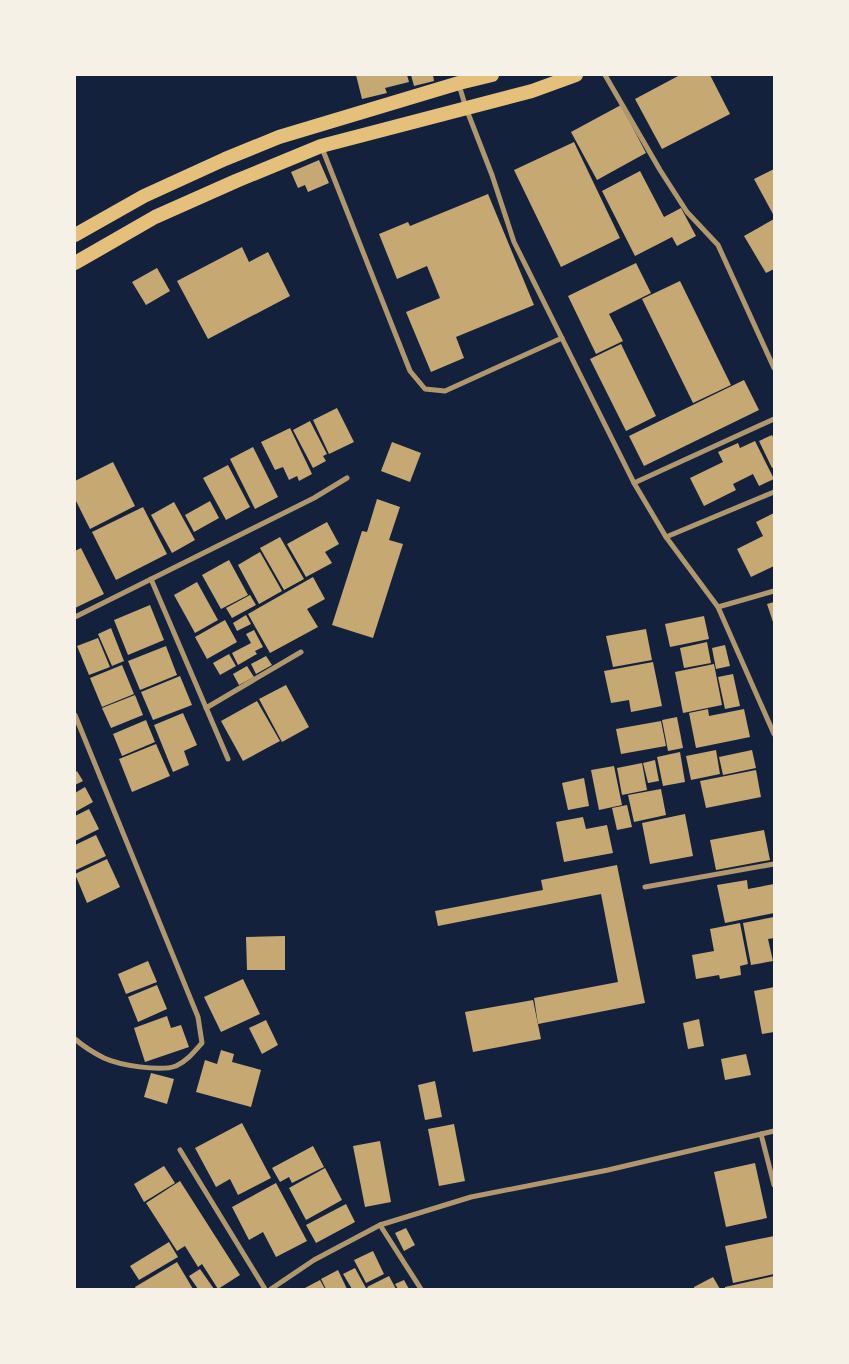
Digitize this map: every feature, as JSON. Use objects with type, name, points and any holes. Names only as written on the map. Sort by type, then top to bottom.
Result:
[{"type":"highway","points":[[75,235],[144,196],[225,159],[280,137],[459,83],[492,75]]},
{"type":"highway","points":[[75,262],[155,217],[321,146],[532,91],[576,75]]},
{"type":"street","points":[[605,75],[678,198],[718,245],[774,368]]},
{"type":"street","points":[[459,83],[466,108],[492,175],[514,242],[634,483],[666,538],[718,607],[774,734]]},
{"type":"street","points":[[321,146],[410,371],[424,389],[445,391],[562,338]]},
{"type":"street","points":[[634,483],[774,419]]},
{"type":"street","points":[[75,617],[314,498],[347,478]]},
{"type":"street","points":[[666,538],[774,492]]},
{"type":"street","points":[[151,579],[228,759]]},
{"type":"street","points":[[718,607],[774,590]]},
{"type":"street","points":[[206,708],[301,652]]},
{"type":"street","points":[[75,715],[198,1017],[202,1043],[192,1056],[174,1067],[158,1068],[137,1066],[105,1059],[81,1045],[75,1039]]},
{"type":"street","points":[[645,887],[774,864]]},
{"type":"street","points":[[271,1289],[314,1260],[380,1225],[471,1197],[608,1170],[774,1131]]},
{"type":"street","points":[[761,1134],[774,1185]]},
{"type":"street","points":[[180,1150],[265,1289]]},
{"type":"street","points":[[380,1225],[421,1289]]},
{"type":"building","points":[[356,75],[407,75],[409,82],[385,88],[387,93],[362,99]]},
{"type":"building","points":[[411,75],[433,75],[434,81],[414,86]]},
{"type":"building","points":[[680,75],[710,75],[730,114],[662,149],[635,99]]},
{"type":"building","points":[[621,105],[646,153],[597,180],[571,132]]},
{"type":"building","points":[[574,142],[620,238],[561,267],[514,170]]},
{"type":"building","points":[[319,160],[329,183],[308,192],[305,185],[298,188],[291,172]]},
{"type":"building","points":[[774,169],[774,216],[754,179]]},
{"type":"building","points":[[640,171],[664,217],[681,208],[696,236],[677,246],[672,237],[635,256],[602,191]]},
{"type":"building","points":[[488,194],[534,305],[456,337],[464,358],[431,372],[406,312],[440,298],[427,266],[397,279],[379,234],[408,222],[410,226]]},
{"type":"building","points":[[774,219],[774,269],[766,273],[744,236]]},
{"type":"building","points":[[242,247],[249,262],[268,252],[290,296],[208,339],[177,281]]},
{"type":"building","points":[[636,263],[651,293],[609,314],[623,341],[596,354],[568,296]]},
{"type":"building","points":[[157,268],[170,291],[146,305],[132,282]]},
{"type":"building","points":[[680,281],[731,385],[693,403],[642,299]]},
{"type":"building","points":[[621,344],[656,416],[626,431],[590,359]]},
{"type":"building","points":[[744,380],[759,410],[644,466],[629,436]]},
{"type":"building","points":[[337,408],[354,442],[329,454],[313,420]]},
{"type":"building","points":[[310,421],[327,454],[323,456],[326,461],[313,468],[293,430]]},
{"type":"building","points":[[290,428],[312,474],[299,481],[297,476],[289,480],[283,467],[275,470],[261,442]]},
{"type":"building","points":[[772,435],[774,439],[774,467],[772,468],[759,441]]},
{"type":"building","points":[[755,441],[774,479],[759,486],[753,474],[733,484],[736,490],[704,506],[690,478],[723,462],[718,452],[738,443],[740,448]]},
{"type":"building","points":[[392,442],[421,453],[410,482],[381,471]]},
{"type":"building","points":[[253,447],[278,497],[255,509],[230,459]]},
{"type":"building","points":[[113,462],[135,506],[90,529],[75,499],[75,481]]},
{"type":"building","points":[[228,465],[250,507],[226,520],[203,478]]},
{"type":"building","points":[[377,499],[400,507],[389,540],[403,544],[373,638],[332,625],[362,531],[367,532]]},
{"type":"building","points":[[210,501],[219,518],[194,532],[185,515]]},
{"type":"building","points":[[174,502],[195,540],[172,553],[151,515]]},
{"type":"building","points":[[143,507],[167,554],[116,580],[92,532]]},
{"type":"building","points":[[774,513],[774,566],[751,577],[737,549],[763,536],[756,522]]},
{"type":"building","points":[[327,522],[339,544],[325,552],[332,563],[306,577],[287,544]]},
{"type":"building","points":[[280,537],[304,579],[284,590],[260,548]]},
{"type":"building","points":[[81,548],[104,594],[75,608],[75,551]]},
{"type":"building","points":[[260,552],[282,591],[259,604],[238,565]]},
{"type":"building","points":[[229,560],[248,595],[221,609],[202,575]]},
{"type":"building","points":[[313,577],[325,599],[307,609],[318,627],[270,653],[248,614]]},
{"type":"building","points":[[197,582],[218,620],[195,633],[174,595]]},
{"type":"building","points":[[250,595],[256,605],[232,618],[226,608]]},
{"type":"building","points":[[774,602],[774,625],[767,604]]},
{"type":"building","points":[[150,605],[164,640],[128,655],[114,620]]},
{"type":"building","points":[[246,615],[251,624],[237,631],[233,623]]},
{"type":"building","points":[[704,616],[709,639],[670,647],[665,624]]},
{"type":"building","points":[[225,620],[237,642],[207,659],[195,637]]},
{"type":"building","points":[[111,628],[124,661],[112,666],[98,634]]},
{"type":"building","points":[[646,629],[652,660],[613,667],[606,636]]},
{"type":"building","points":[[254,630],[263,647],[255,651],[257,654],[238,665],[232,653],[251,643],[246,634]]},
{"type":"building","points":[[98,638],[110,667],[89,675],[77,646]]},
{"type":"building","points":[[707,642],[711,663],[684,668],[680,648]]},
{"type":"building","points":[[725,645],[730,666],[716,669],[712,648]]},
{"type":"building","points":[[166,646],[177,675],[140,690],[128,661]]},
{"type":"building","points":[[229,654],[236,666],[220,675],[213,663]]},
{"type":"building","points":[[266,656],[272,665],[256,674],[251,664]]},
{"type":"building","points":[[653,662],[662,706],[631,712],[629,700],[611,703],[604,671]]},
{"type":"building","points":[[714,664],[722,705],[683,713],[675,672]]},
{"type":"building","points":[[122,665],[134,694],[102,707],[90,678]]},
{"type":"building","points":[[247,666],[254,677],[239,685],[233,674]]},
{"type":"building","points":[[733,674],[740,706],[725,709],[718,677]]},
{"type":"building","points":[[180,676],[192,705],[153,720],[141,692]]},
{"type":"building","points":[[286,685],[309,727],[282,742],[259,699]]},
{"type":"building","points":[[135,695],[143,715],[111,728],[102,708]]},
{"type":"building","points":[[257,701],[280,741],[243,761],[221,721]]},
{"type":"building","points":[[708,709],[709,716],[744,709],[750,737],[696,748],[689,713]]},
{"type":"building","points":[[183,713],[197,745],[184,751],[189,765],[173,772],[154,725]]},
{"type":"building","points":[[677,717],[683,748],[668,751],[662,720]]},
{"type":"building","points":[[146,720],[155,742],[122,756],[113,734]]},
{"type":"building","points":[[661,721],[666,746],[621,754],[616,729]]},
{"type":"building","points":[[156,744],[170,776],[132,792],[119,759]]},
{"type":"building","points":[[716,750],[720,774],[691,780],[686,756]]},
{"type":"building","points":[[752,750],[756,768],[723,775],[719,757]]},
{"type":"building","points":[[680,752],[685,782],[663,786],[657,757]]},
{"type":"building","points":[[655,760],[659,781],[648,783],[643,763]]},
{"type":"building","points":[[642,763],[647,790],[622,795],[617,768]]},
{"type":"building","points":[[614,766],[622,805],[599,810],[591,770]]},
{"type":"building","points":[[756,770],[761,797],[706,808],[700,781]]},
{"type":"building","points":[[77,771],[83,781],[75,785],[75,773]]},
{"type":"building","points":[[584,778],[589,806],[568,810],[562,783]]},
{"type":"building","points":[[85,787],[93,802],[75,812],[75,793]]},
{"type":"building","points":[[661,789],[666,815],[634,822],[628,795]]},
{"type":"building","points":[[627,805],[632,827],[617,830],[612,808]]},
{"type":"building","points":[[89,809],[99,829],[75,841],[75,816]]},
{"type":"building","points":[[685,814],[693,856],[650,864],[642,823]]},
{"type":"building","points":[[583,817],[586,829],[607,825],[613,853],[564,862],[556,822]]},
{"type":"building","points":[[764,830],[770,860],[716,870],[710,840]]},
{"type":"building","points":[[96,835],[106,856],[76,870],[75,845]]},
{"type":"building","points":[[107,859],[120,887],[87,903],[75,874]]},
{"type":"building","points":[[617,865],[645,1003],[538,1024],[534,998],[618,982],[601,894],[438,926],[435,911],[543,890],[541,880]]},
{"type":"building","points":[[747,880],[748,889],[774,884],[774,913],[725,923],[717,885]]},
{"type":"building","points":[[774,917],[774,938],[768,939],[773,961],[751,965],[743,923]]},
{"type":"building","points":[[740,923],[748,964],[740,966],[741,975],[720,979],[719,975],[696,979],[692,955],[714,951],[710,929]]},
{"type":"building","points":[[285,936],[285,970],[247,970],[246,937]]},
{"type":"building","points":[[148,961],[157,982],[126,994],[118,974]]},
{"type":"building","points":[[243,979],[260,1014],[221,1032],[204,997]]},
{"type":"building","points":[[157,985],[167,1009],[138,1022],[128,997]]},
{"type":"building","points":[[774,987],[774,1032],[762,1034],[754,991]]},
{"type":"building","points":[[533,1000],[541,1039],[473,1052],[465,1012]]},
{"type":"building","points":[[167,1016],[171,1028],[181,1025],[189,1047],[145,1062],[134,1028]]},
{"type":"building","points":[[699,1019],[704,1046],[688,1049],[683,1023]]},
{"type":"building","points":[[266,1020],[278,1045],[262,1054],[249,1028]]},
{"type":"building","points":[[221,1050],[234,1054],[232,1062],[261,1070],[251,1107],[196,1092],[205,1060],[217,1064]]},
{"type":"building","points":[[746,1054],[751,1075],[725,1080],[721,1059]]},
{"type":"building","points":[[151,1073],[174,1079],[167,1104],[144,1097]]},
{"type":"building","points":[[435,1081],[442,1117],[425,1120],[418,1085]]},
{"type":"building","points":[[242,1123],[271,1178],[238,1195],[230,1179],[216,1187],[195,1148]]},
{"type":"building","points":[[454,1124],[465,1181],[439,1186],[428,1129]]},
{"type":"building","points":[[380,1141],[391,1202],[365,1207],[353,1146]]},
{"type":"building","points":[[313,1146],[324,1167],[292,1183],[289,1177],[280,1182],[272,1168]]},
{"type":"building","points":[[755,1163],[767,1218],[726,1227],[714,1172]]},
{"type":"building","points":[[164,1166],[175,1183],[144,1202],[134,1184]]},
{"type":"building","points":[[325,1168],[342,1200],[306,1220],[289,1188]]},
{"type":"building","points":[[180,1181],[240,1275],[218,1289],[202,1264],[198,1267],[185,1246],[177,1251],[146,1203]]},
{"type":"building","points":[[276,1183],[307,1241],[276,1257],[263,1232],[249,1240],[232,1207]]},
{"type":"building","points":[[346,1204],[355,1222],[316,1243],[306,1225]]},
{"type":"building","points":[[406,1228],[415,1245],[404,1251],[395,1233]]},
{"type":"building","points":[[774,1236],[774,1274],[733,1283],[725,1246]]},
{"type":"building","points":[[169,1242],[178,1257],[139,1280],[130,1266]]},
{"type":"building","points":[[373,1251],[384,1274],[366,1283],[354,1260]]},
{"type":"building","points":[[177,1262],[193,1289],[136,1289],[135,1287]]},
{"type":"building","points":[[355,1268],[366,1288],[364,1289],[352,1289],[343,1274]]},
{"type":"building","points":[[200,1269],[214,1289],[198,1289],[189,1276]]},
{"type":"building","points":[[338,1270],[347,1289],[326,1289],[321,1279]]},
{"type":"building","points":[[389,1276],[396,1289],[369,1289],[367,1287]]},
{"type":"building","points":[[774,1276],[774,1289],[725,1289],[725,1287]]},
{"type":"building","points":[[713,1277],[720,1289],[694,1289],[694,1287]]},
{"type":"building","points":[[320,1280],[325,1289],[303,1289]]},
{"type":"building","points":[[404,1280],[409,1289],[398,1289],[395,1284]]}]
